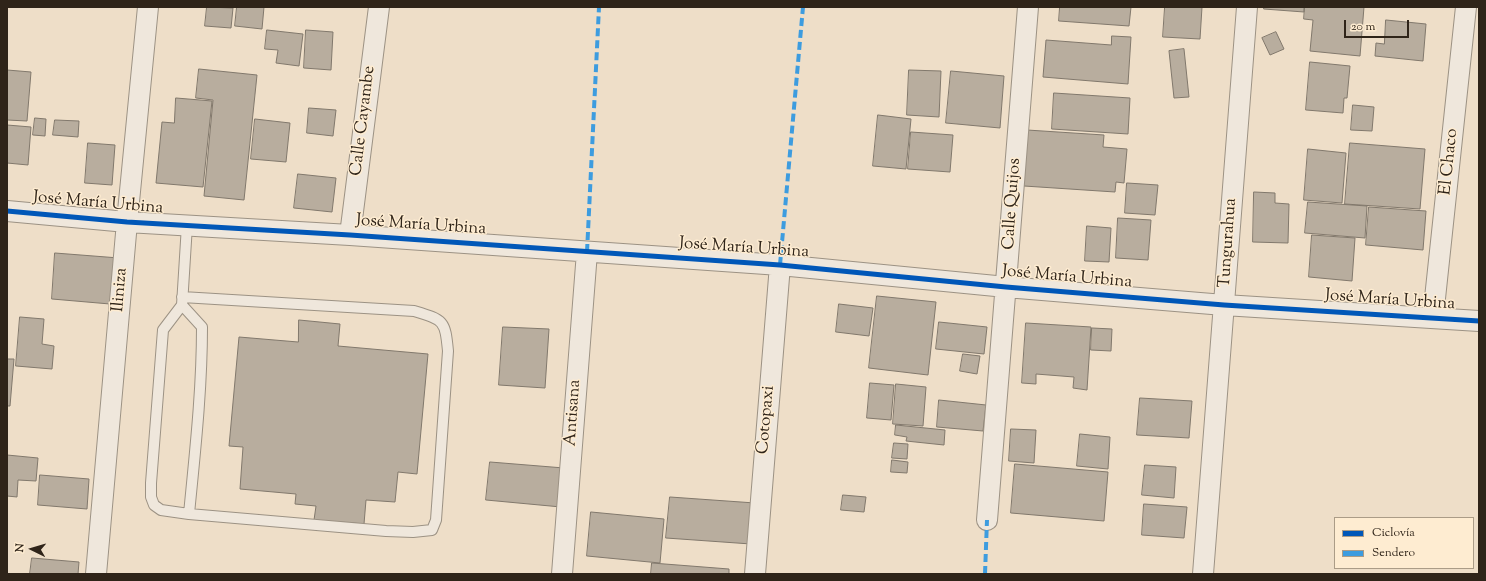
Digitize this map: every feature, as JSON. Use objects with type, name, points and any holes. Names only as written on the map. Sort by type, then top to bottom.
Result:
[{"type":"street","name":"Iliniza","points":[[96,574],[127,222],[148,7]]},
{"type":"street","name":"Calle Cayambe","points":[[350,235],[379,7]]},
{"type":"street","name":"Calle Quijos","points":[[988,520],[1028,7]]},
{"type":"street","name":"Tungurahua","points":[[1203,574],[1247,7]]},
{"type":"street","name":"El Chaco","points":[[1433,317],[1466,7]]},
{"type":"street","name":"José María Urbina","points":[[7,210],[127,222],[350,235],[780,265],[1006,287],[1224,305],[1479,321]]},
{"type":"street","name":"Antisana","points":[[562,574],[587,252]]},
{"type":"street","name":"Cotopaxi","points":[[755,574],[780,265]]},
{"type":"lane","points":[[182,301],[414,311],[437,318],[446,330],[448,351],[436,520],[432,530],[413,532],[386,531],[189,514],[161,510],[154,505],[151,497],[163,330],[182,301],[187,225]]},
{"type":"lane","points":[[182,301],[202,327],[201,367],[189,514]]},
{"type":"building","points":[[207,7],[233,8],[231,28],[205,26]]},
{"type":"building","points":[[237,7],[264,7],[262,29],[235,26]]},
{"type":"building","points":[[1060,7],[1131,7],[1129,26],[1059,21]]},
{"type":"building","points":[[1165,7],[1202,7],[1200,39],[1163,37]]},
{"type":"building","points":[[1264,7],[1304,7],[1304,12],[1264,9]]},
{"type":"building","points":[[1305,7],[1364,7],[1360,56],[1310,51],[1313,20],[1304,19]]},
{"type":"building","points":[[1386,20],[1426,24],[1423,61],[1375,56],[1376,43],[1384,44]]},
{"type":"building","points":[[267,30],[303,34],[299,66],[276,63],[278,50],[265,49]]},
{"type":"building","points":[[306,30],[333,32],[331,70],[304,68]]},
{"type":"building","points":[[1276,32],[1284,49],[1270,55],[1262,38]]},
{"type":"building","points":[[1112,36],[1131,37],[1128,84],[1043,77],[1046,40],[1111,45]]},
{"type":"building","points":[[1184,49],[1189,97],[1174,98],[1169,51]]},
{"type":"building","points":[[1310,62],[1350,66],[1347,98],[1344,98],[1343,113],[1306,110]]},
{"type":"building","points":[[199,69],[257,75],[244,200],[204,196],[213,100],[196,98]]},
{"type":"building","points":[[7,70],[31,72],[27,121],[7,120]]},
{"type":"building","points":[[909,70],[941,71],[939,117],[907,115]]},
{"type":"building","points":[[951,71],[1004,76],[1000,128],[946,123]]},
{"type":"building","points":[[1054,93],[1130,98],[1128,134],[1052,129]]},
{"type":"building","points":[[176,98],[212,101],[203,187],[156,183],[162,122],[174,123]]},
{"type":"building","points":[[1353,105],[1374,107],[1372,131],[1351,130]]},
{"type":"building","points":[[309,108],[336,110],[333,136],[307,133]]},
{"type":"building","points":[[878,115],[911,119],[906,169],[873,166]]},
{"type":"building","points":[[35,118],[46,119],[45,136],[33,135]]},
{"type":"building","points":[[255,119],[290,123],[286,162],[251,159]]},
{"type":"building","points":[[55,120],[79,121],[78,137],[53,135]]},
{"type":"building","points":[[7,125],[31,127],[28,165],[7,163]]},
{"type":"building","points":[[1027,130],[1104,135],[1103,147],[1127,149],[1124,183],[1116,182],[1115,192],[1024,186]]},
{"type":"building","points":[[911,132],[953,135],[950,172],[908,169]]},
{"type":"building","points":[[88,143],[115,145],[112,185],[85,183]]},
{"type":"building","points":[[1350,143],[1425,149],[1420,209],[1345,204]]},
{"type":"building","points":[[1308,149],[1346,153],[1342,203],[1304,200]]},
{"type":"building","points":[[298,174],[336,178],[332,212],[294,208]]},
{"type":"building","points":[[1127,183],[1158,185],[1155,215],[1125,213]]},
{"type":"building","points":[[1254,192],[1275,193],[1275,203],[1289,204],[1288,243],[1253,242]]},
{"type":"building","points":[[1308,202],[1367,206],[1365,238],[1305,233]]},
{"type":"building","points":[[1369,207],[1426,211],[1423,250],[1366,245]]},
{"type":"building","points":[[1118,218],[1151,220],[1148,260],[1116,258]]},
{"type":"building","points":[[1087,226],[1111,228],[1109,262],[1085,261]]},
{"type":"building","points":[[1312,235],[1355,238],[1352,281],[1309,277]]},
{"type":"building","points":[[55,253],[119,258],[110,304],[52,299]]},
{"type":"building","points":[[877,296],[936,302],[928,375],[869,368]]},
{"type":"building","points":[[839,304],[873,308],[869,336],[836,332]]},
{"type":"building","points":[[20,317],[44,319],[42,344],[54,346],[52,369],[16,366]]},
{"type":"building","points":[[299,320],[340,324],[338,346],[428,354],[417,474],[398,472],[395,502],[366,500],[364,524],[314,520],[316,506],[295,504],[296,494],[240,489],[243,447],[229,446],[239,337],[298,342]]},
{"type":"building","points":[[939,322],[987,327],[984,354],[936,349]]},
{"type":"building","points":[[1026,323],[1091,327],[1087,390],[1073,388],[1074,377],[1036,374],[1036,384],[1022,383]]},
{"type":"building","points":[[503,327],[549,329],[545,388],[499,385]]},
{"type":"building","points":[[1092,328],[1112,329],[1111,351],[1091,350]]},
{"type":"building","points":[[963,354],[980,356],[977,374],[960,371]]},
{"type":"building","points":[[7,359],[14,359],[10,406],[7,406]]},
{"type":"building","points":[[870,383],[894,385],[891,420],[867,418]]},
{"type":"building","points":[[896,384],[926,387],[923,426],[893,424]]},
{"type":"building","points":[[1140,398],[1192,401],[1189,438],[1137,435]]},
{"type":"building","points":[[939,400],[986,405],[983,431],[937,427]]},
{"type":"building","points":[[896,425],[945,430],[944,445],[906,441],[907,437],[895,435]]},
{"type":"building","points":[[1011,429],[1036,430],[1034,463],[1009,461]]},
{"type":"building","points":[[1080,434],[1110,437],[1108,469],[1077,466]]},
{"type":"building","points":[[894,443],[908,444],[907,459],[892,458]]},
{"type":"building","points":[[7,455],[38,458],[36,481],[18,480],[17,497],[7,496]]},
{"type":"building","points":[[892,460],[908,462],[907,473],[891,472]]},
{"type":"building","points":[[490,462],[564,468],[561,507],[486,500]]},
{"type":"building","points":[[1015,464],[1108,472],[1104,521],[1011,513]]},
{"type":"building","points":[[1145,465],[1176,467],[1174,498],[1142,495]]},
{"type":"building","points":[[40,475],[89,479],[87,509],[38,505]]},
{"type":"building","points":[[843,495],[866,497],[864,512],[841,510]]},
{"type":"building","points":[[670,497],[755,503],[751,544],[666,538]]},
{"type":"building","points":[[1144,504],[1187,507],[1184,538],[1142,535]]},
{"type":"building","points":[[591,512],[664,519],[660,563],[587,556]]},
{"type":"building","points":[[32,558],[79,562],[78,574],[30,574]]},
{"type":"building","points":[[652,563],[729,569],[729,574],[651,574]]},
{"type":"marked path","points":[[587,252],[599,7]]},
{"type":"marked path","points":[[780,265],[803,7]]},
{"type":"marked path","points":[[985,574],[987,520]]},
{"type":"cycle path","points":[[7,211],[127,222],[350,235],[780,265],[1006,287],[1224,305],[1479,321]]}]
